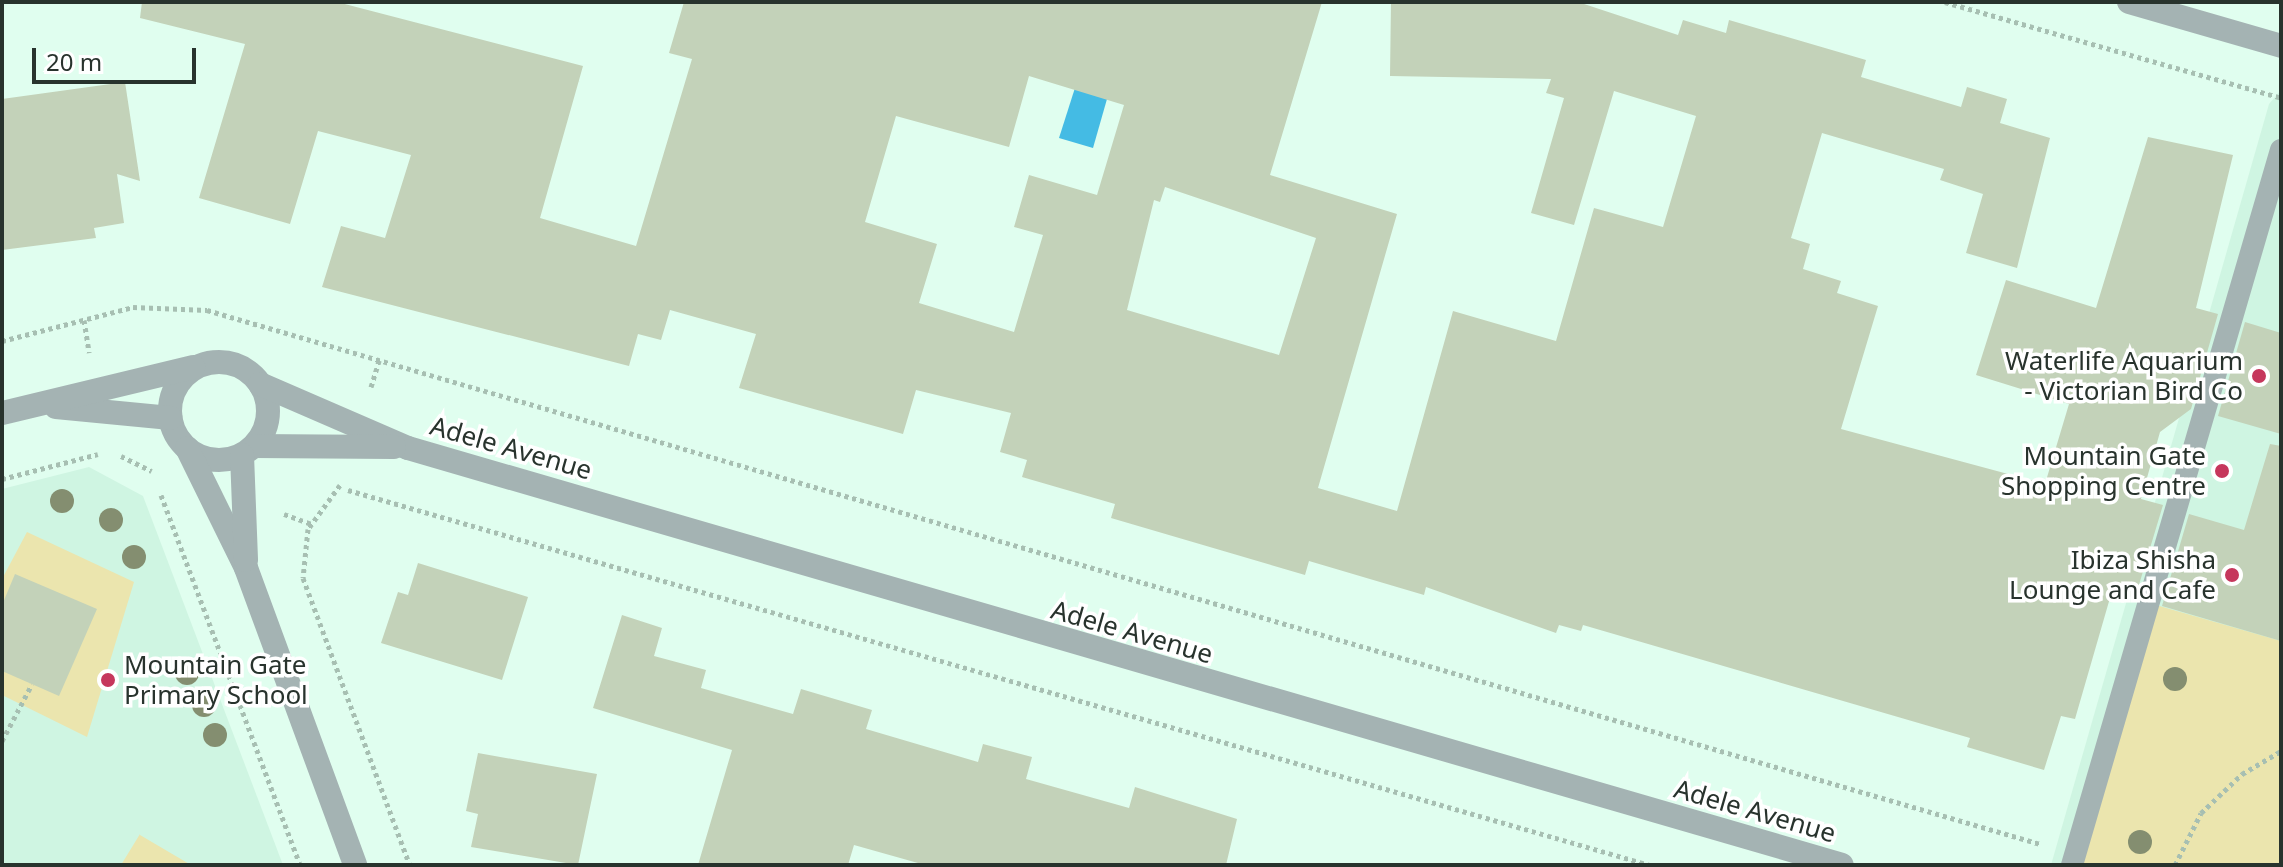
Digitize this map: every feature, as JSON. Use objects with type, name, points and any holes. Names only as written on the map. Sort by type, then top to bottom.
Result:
[{"type":"street","points":[[2129,2],[2173,7],[2281,46]]},
{"type":"street","points":[[2,413],[195,367],[238,365],[260,384],[268,416],[248,450],[246,568]]},
{"type":"street","points":[[195,367],[174,388],[170,418],[246,568],[355,865]]},
{"type":"street","name":"Adele Avenue","points":[[260,384],[408,448],[1842,865]]},
{"type":"street","points":[[34,405],[170,418]]},
{"type":"street","points":[[187,448],[213,460],[248,450]]},
{"type":"street","name":"Adele Avenue","points":[[248,450],[408,448]]},
{"type":"lane","points":[[2072,865],[2281,150]]},
{"type":"path","points":[[1945,2],[2281,98]]},
{"type":"path","points":[[2,341],[84,320],[178,305],[379,360],[2051,847]]},
{"type":"path","points":[[84,320],[90,358]]},
{"type":"path","points":[[369,396],[379,360]]},
{"type":"path","points":[[2,479],[109,451],[152,471],[300,865]]},
{"type":"path","points":[[343,471],[339,487],[311,524],[303,578],[410,865]]},
{"type":"path","points":[[339,487],[1650,865]]},
{"type":"path","points":[[272,509],[311,524]]},
{"type":"path","points":[[2,741],[32,684]]},
{"type":"path","points":[[2175,865],[2201,813],[2242,774],[2281,751]]},
{"type":"shaded area","name":"Mountain Gate Shopping Centre","points":[[2281,90],[2281,865],[2051,865],[2269,104]]},
{"type":"shaded area","name":"Mountain Gate Primary School","points":[[89,467],[143,496],[283,865],[2,865],[2,489]]},
{"type":"shaded area","points":[[27,532],[134,582],[87,737],[2,695],[2,579]]},
{"type":"shaded area","points":[[2149,603],[2281,641],[2281,865],[2072,865]]},
{"type":"shaded area","points":[[140,835],[191,865],[121,865]]},
{"type":"water","points":[[1081,69],[1113,78],[1093,148],[1059,138]]},
{"type":"building","points":[[142,2],[337,2],[583,66],[540,218],[636,246],[692,59],[669,53],[684,2],[1322,2],[1270,175],[1397,214],[1318,488],[1397,511],[1453,311],[1556,341],[1594,208],[1663,227],[1696,116],[1614,91],[1574,225],[1531,213],[1564,98],[1546,93],[1551,79],[1390,76],[1391,2],[1578,2],[1678,35],[1683,20],[1726,33],[1729,20],[1866,60],[1861,77],[1961,107],[1967,87],[2007,99],[2000,123],[2050,138],[2017,268],[1966,253],[1983,194],[1940,180],[1944,169],[1822,133],[1791,238],[1810,244],[1803,269],[1841,281],[1837,293],[1878,306],[1841,429],[2045,484],[2069,404],[1976,375],[2006,280],[2096,308],[2148,137],[2233,155],[2196,308],[2218,314],[2191,409],[2160,432],[2141,499],[2163,505],[2135,598],[2112,591],[2075,719],[2061,716],[2044,770],[1967,747],[1970,738],[1583,625],[1581,631],[1559,625],[1556,633],[1426,587],[1424,595],[1309,561],[1305,575],[1111,518],[1115,504],[1022,477],[1027,460],[1000,452],[1011,413],[916,390],[903,434],[739,388],[756,334],[670,310],[661,340],[638,334],[629,366],[322,287],[341,226],[385,238],[411,155],[318,131],[290,224],[199,198],[245,44],[140,18]],"holes":[[[1029,76],[1124,105],[1097,195],[1029,175],[1014,227],[1043,235],[1014,332],[919,303],[937,244],[865,222],[896,116],[1009,147]],[[1165,187],[1316,238],[1279,355],[1127,310],[1154,200],[1160,202]]]},
{"type":"building","points":[[125,82],[140,181],[117,174],[124,223],[94,228],[96,238],[2,250],[2,99]]},
{"type":"building","name":"Waterlife Aquarium - Victorian Bird Co","points":[[2245,322],[2281,333],[2281,434],[2218,416]]},
{"type":"building","name":"Ibiza Shisha Lounge and Cafe","points":[[2270,444],[2281,446],[2281,641],[2162,606],[2189,514],[2244,530]]},
{"type":"building","points":[[418,563],[528,597],[502,680],[381,643],[398,592],[408,595]]},
{"type":"building","points":[[15,574],[97,609],[59,696],[2,671],[2,605]]},
{"type":"building","points":[[622,615],[662,628],[654,656],[706,670],[701,688],[793,714],[801,689],[872,710],[866,729],[978,762],[983,744],[1032,757],[1026,779],[1129,808],[1135,787],[1237,819],[1226,865],[925,865],[854,845],[848,865],[698,865],[732,750],[593,708]]},
{"type":"building","points":[[478,753],[597,774],[578,865],[471,847],[478,814],[466,811]]},
{"type":"place","name":"Waterlife Aquarium - Victorian Bird Co","points":[[2259,376]]},
{"type":"place","name":"Mountain Gate Shopping Centre","points":[[2222,471]]},
{"type":"place","name":"Ibiza Shisha Lounge and Cafe","points":[[2232,575]]},
{"type":"place","name":"Mountain Gate Primary School","points":[[108,680]]}]
